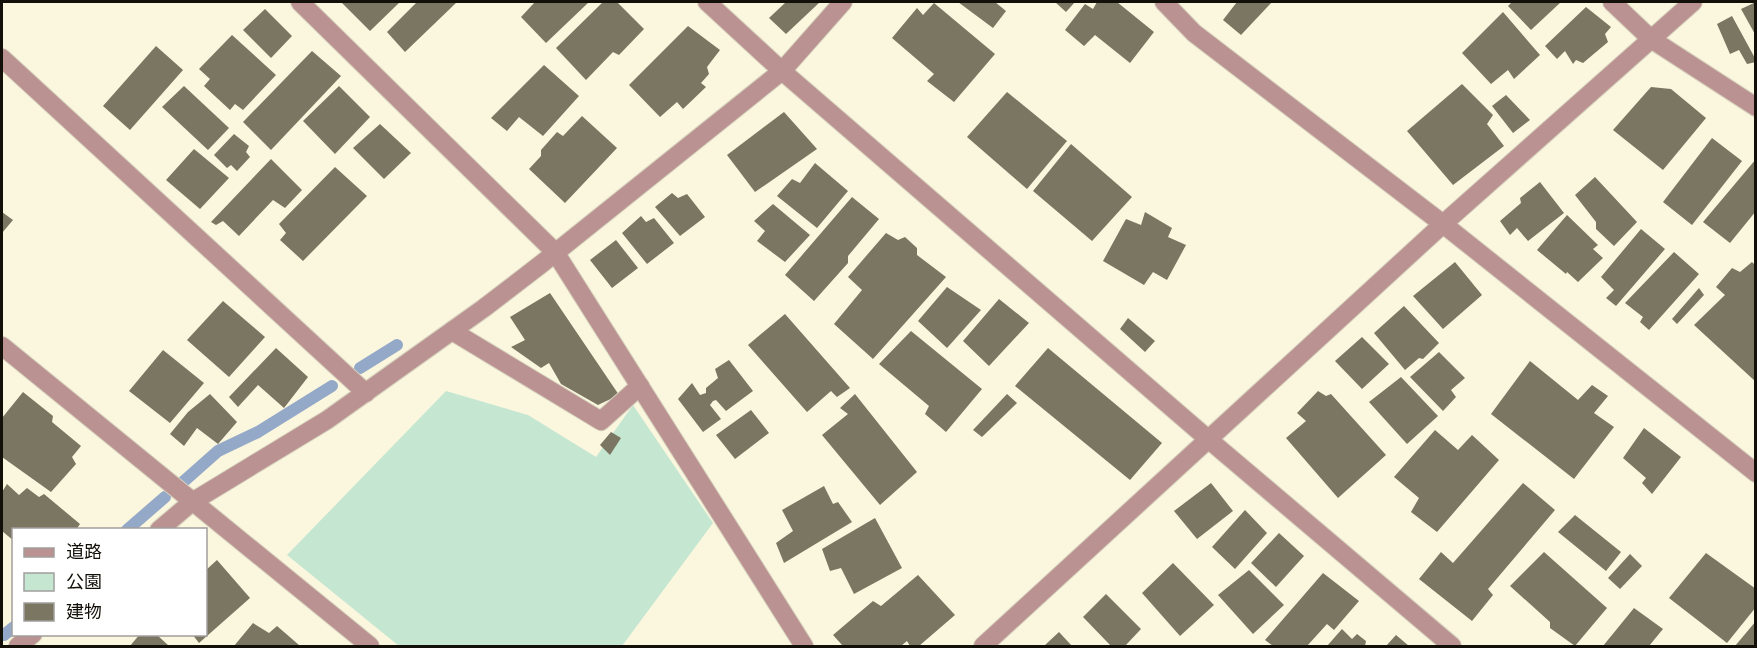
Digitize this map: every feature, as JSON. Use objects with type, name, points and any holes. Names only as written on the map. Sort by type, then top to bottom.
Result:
[{"type":"street","points":[[300,2],[555,252],[804,646]]},
{"type":"street","points":[[707,2],[782,71],[1208,439],[1452,646]]},
{"type":"street","points":[[161,528],[192,502],[327,420],[366,393],[555,252],[782,71],[843,2]]},
{"type":"street","points":[[1164,2],[1194,33],[1443,225],[1755,473]]},
{"type":"street","points":[[1612,2],[1651,39],[1755,107]]},
{"type":"street","points":[[983,646],[1443,225],[1693,2]]},
{"type":"street","points":[[2,58],[366,393]]},
{"type":"street","points":[[452,331],[601,421],[640,386]]},
{"type":"street","points":[[2,346],[370,646]]},
{"type":"street","points":[[18,646],[30,636]]},
{"type":"green space","points":[[446,391],[528,415],[596,457],[633,405],[713,523],[622,646],[399,646],[287,555]]},
{"type":"building","points":[[341,2],[400,2],[370,31]]},
{"type":"building","points":[[417,2],[457,2],[405,52],[387,32]]},
{"type":"building","points":[[535,2],[589,2],[546,43],[521,17]]},
{"type":"building","points":[[603,2],[617,2],[644,29],[619,55],[613,52],[586,80],[556,48]]},
{"type":"building","points":[[786,2],[820,2],[786,34],[769,18]]},
{"type":"building","points":[[958,2],[995,2],[1006,11],[993,28]]},
{"type":"building","points":[[1055,2],[1075,2],[1066,12]]},
{"type":"building","points":[[1097,2],[1117,2],[1154,32],[1130,63],[1095,35],[1084,46],[1065,30],[1085,4],[1093,9]]},
{"type":"building","points":[[1237,2],[1272,2],[1241,35],[1223,20]]},
{"type":"building","points":[[1512,2],[1561,2],[1531,30],[1508,6]]},
{"type":"building","points":[[1756,2],[1756,36],[1741,9]]},
{"type":"building","points":[[934,3],[995,54],[954,102],[927,81],[934,74],[892,38],[917,8],[923,15]]},
{"type":"building","points":[[1586,7],[1611,27],[1605,34],[1608,42],[1583,63],[1576,60],[1573,64],[1565,51],[1557,59],[1545,46]]},
{"type":"building","points":[[265,9],[292,36],[271,58],[243,30]]},
{"type":"building","points":[[1503,12],[1540,55],[1514,79],[1508,70],[1491,84],[1462,53]]},
{"type":"building","points":[[1732,16],[1756,62],[1747,64],[1739,50],[1730,54],[1717,24]]},
{"type":"building","points":[[688,26],[720,50],[707,67],[709,74],[701,83],[706,87],[683,109],[677,102],[660,117],[629,85]]},
{"type":"building","points":[[232,35],[276,75],[243,110],[235,104],[230,110],[204,86],[210,79],[199,69]]},
{"type":"building","points":[[156,46],[183,70],[130,130],[103,106]]},
{"type":"building","points":[[312,51],[341,76],[271,150],[243,122]]},
{"type":"building","points":[[544,65],[579,96],[543,136],[519,117],[507,131],[491,118]]},
{"type":"building","points":[[1462,84],[1493,115],[1487,124],[1504,146],[1453,185],[1407,131]]},
{"type":"building","points":[[184,86],[229,128],[208,150],[162,107]]},
{"type":"building","points":[[339,86],[370,117],[335,154],[303,121]]},
{"type":"building","points":[[1651,87],[1671,89],[1706,118],[1663,170],[1613,130]]},
{"type":"building","points":[[1007,92],[1067,141],[1027,189],[967,137]]},
{"type":"building","points":[[1506,95],[1530,120],[1513,133],[1492,106]]},
{"type":"building","points":[[784,112],[817,149],[755,192],[727,155]]},
{"type":"building","points":[[582,116],[617,148],[565,203],[529,169],[541,156],[541,150],[557,132],[563,136]]},
{"type":"building","points":[[380,124],[411,153],[384,179],[353,148]]},
{"type":"building","points":[[234,134],[249,146],[246,152],[250,157],[237,171],[231,165],[227,168],[214,155]]},
{"type":"building","points":[[1712,138],[1742,161],[1692,225],[1663,202]]},
{"type":"building","points":[[1071,144],[1132,197],[1092,241],[1033,191]]},
{"type":"building","points":[[194,149],[229,178],[200,209],[166,180]]},
{"type":"building","points":[[271,159],[302,190],[285,208],[273,200],[239,236],[223,221],[216,225],[211,222]]},
{"type":"building","points":[[1756,159],[1756,211],[1730,243],[1703,222]]},
{"type":"building","points":[[815,163],[848,191],[817,228],[777,196],[792,179],[800,183]]},
{"type":"building","points":[[335,167],[367,196],[303,261],[280,240],[286,233],[279,224]]},
{"type":"building","points":[[1595,177],[1637,222],[1614,246],[1596,229],[1596,222],[1575,195]]},
{"type":"building","points":[[1540,182],[1564,213],[1528,241],[1517,228],[1510,235],[1500,221],[1521,203],[1520,198]]},
{"type":"building","points":[[672,193],[678,198],[687,194],[705,217],[680,236],[655,207]]},
{"type":"building","points":[[852,197],[879,219],[848,256],[848,263],[814,301],[785,275]]},
{"type":"building","points":[[773,204],[810,235],[785,262],[757,241],[765,231],[754,221]]},
{"type":"building","points":[[2,212],[13,220],[2,233]]},
{"type":"building","points":[[1145,212],[1172,228],[1168,237],[1186,245],[1167,280],[1153,272],[1144,285],[1103,261],[1126,219],[1141,225]]},
{"type":"building","points":[[1567,215],[1598,245],[1593,249],[1603,258],[1578,282],[1537,250]]},
{"type":"building","points":[[641,216],[646,222],[654,218],[674,243],[647,264],[622,233]]},
{"type":"building","points":[[1641,229],[1665,249],[1616,306],[1606,298],[1614,290],[1601,277]]},
{"type":"building","points":[[886,233],[898,240],[905,237],[917,248],[917,255],[946,277],[873,359],[834,324],[862,290],[848,277]]},
{"type":"building","points":[[616,240],[638,268],[612,288],[590,260]]},
{"type":"building","points":[[1674,252],[1699,274],[1649,330],[1640,322],[1643,317],[1625,303]]},
{"type":"building","points":[[1455,262],[1482,295],[1443,329],[1413,296]]},
{"type":"building","points":[[1752,262],[1756,266],[1756,382],[1694,325],[1725,295],[1716,287],[1732,268],[1740,272]]},
{"type":"building","points":[[947,287],[981,310],[947,348],[918,321]]},
{"type":"building","points":[[1699,288],[1704,295],[1677,324],[1672,319]]},
{"type":"building","points":[[550,293],[619,395],[598,405],[561,384],[549,363],[541,368],[511,347],[525,340],[510,317]]},
{"type":"building","points":[[999,299],[1029,323],[989,366],[963,341]]},
{"type":"building","points":[[223,301],[265,337],[229,377],[187,340]]},
{"type":"building","points":[[1404,306],[1439,343],[1423,359],[1419,358],[1405,370],[1374,333]]},
{"type":"building","points":[[785,314],[850,388],[837,397],[831,391],[807,412],[748,345]]},
{"type":"building","points":[[1128,318],[1155,341],[1145,352],[1120,329]]},
{"type":"building","points":[[911,331],[982,389],[946,432],[925,414],[929,406],[879,364]]},
{"type":"building","points":[[1362,337],[1389,364],[1362,389],[1335,361]]},
{"type":"building","points":[[276,348],[308,377],[284,408],[258,385],[238,407],[229,397]]},
{"type":"building","points":[[1048,348],[1162,443],[1130,480],[1015,386]]},
{"type":"building","points":[[163,350],[204,383],[170,423],[129,391]]},
{"type":"building","points":[[1439,352],[1465,378],[1451,390],[1456,397],[1443,411],[1410,377]]},
{"type":"building","points":[[729,360],[753,391],[726,411],[716,400],[713,401],[710,405],[721,419],[703,432],[678,399],[692,383],[700,395],[706,393],[706,388],[718,378],[715,369]]},
{"type":"building","points":[[1530,361],[1578,400],[1592,385],[1608,396],[1594,413],[1614,427],[1574,479],[1491,414]]},
{"type":"building","points":[[1401,377],[1438,416],[1407,444],[1369,402]]},
{"type":"building","points":[[1318,391],[1326,396],[1331,394],[1386,455],[1338,498],[1286,438],[1306,421],[1297,413]]},
{"type":"building","points":[[23,392],[53,416],[52,422],[81,446],[72,457],[76,464],[51,492],[2,457],[2,418]]},
{"type":"building","points":[[210,394],[237,422],[218,444],[197,428],[184,446],[170,434],[188,412]]},
{"type":"building","points":[[855,394],[917,472],[880,505],[822,435],[848,414],[840,408]]},
{"type":"building","points":[[1007,394],[1017,403],[982,437],[973,430]]},
{"type":"building","points":[[751,410],[769,433],[735,459],[716,435]]},
{"type":"building","points":[[1644,428],[1681,457],[1652,494],[1642,483],[1646,478],[1623,458]]},
{"type":"building","points":[[1435,430],[1458,450],[1472,435],[1499,460],[1437,532],[1411,512],[1419,498],[1394,477]]},
{"type":"building","points":[[611,432],[621,438],[610,455],[600,445]]},
{"type":"building","points":[[1211,483],[1233,511],[1197,539],[1174,511]]},
{"type":"building","points":[[1523,483],[1555,510],[1488,589],[1493,595],[1472,621],[1419,579],[1441,552],[1453,563]]},
{"type":"building","points":[[7,484],[19,495],[27,488],[39,497],[44,494],[80,524],[77,528],[12,528],[12,539],[2,531],[2,492]]},
{"type":"building","points":[[824,486],[833,504],[838,502],[852,522],[784,563],[776,543],[793,531],[782,510]]},
{"type":"building","points":[[1245,510],[1267,533],[1235,569],[1212,547]]},
{"type":"building","points":[[1575,515],[1621,552],[1606,571],[1558,532]]},
{"type":"building","points":[[875,518],[902,568],[854,594],[841,568],[830,571],[822,549]]},
{"type":"building","points":[[1279,533],[1304,556],[1276,587],[1251,563]]},
{"type":"building","points":[[1544,552],[1607,608],[1575,646],[1550,628],[1550,622],[1510,586]]},
{"type":"building","points":[[1706,553],[1756,589],[1756,607],[1727,643],[1669,598]]},
{"type":"building","points":[[1630,554],[1642,566],[1620,589],[1608,578]]},
{"type":"building","points":[[217,560],[250,598],[207,636],[207,569]]},
{"type":"building","points":[[1173,563],[1214,605],[1180,636],[1142,593]]},
{"type":"building","points":[[1249,570],[1284,605],[1253,634],[1218,595]]},
{"type":"building","points":[[1323,573],[1359,601],[1334,630],[1327,624],[1307,646],[1273,646],[1265,640]]},
{"type":"building","points":[[918,575],[955,615],[919,646],[910,646],[907,641],[901,646],[843,646],[833,635],[873,601],[881,606]]},
{"type":"building","points":[[1106,594],[1141,629],[1125,646],[1111,646],[1083,617]]},
{"type":"building","points":[[1634,608],[1663,629],[1649,646],[1603,646]]},
{"type":"building","points":[[1756,621],[1756,646],[1735,646]]},
{"type":"building","points":[[253,623],[269,633],[277,626],[299,645],[234,646]]},
{"type":"building","points":[[1342,629],[1352,639],[1357,634],[1366,641],[1365,646],[1327,646]]},
{"type":"building","points":[[1059,632],[1072,646],[1044,646]]},
{"type":"building","points":[[1396,635],[1409,646],[1386,646]]},
{"type":"building","points":[[138,636],[158,636],[169,646],[130,646]]},
{"type":"building","points":[[194,636],[207,636],[199,643]]},
{"type":"waterway","points":[[360,368],[397,345]]},
{"type":"waterway","points":[[183,482],[218,451],[258,432],[332,386]]},
{"type":"waterway","points":[[129,528],[165,497]]},
{"type":"waterway","points":[[4,635],[12,629]]}]
